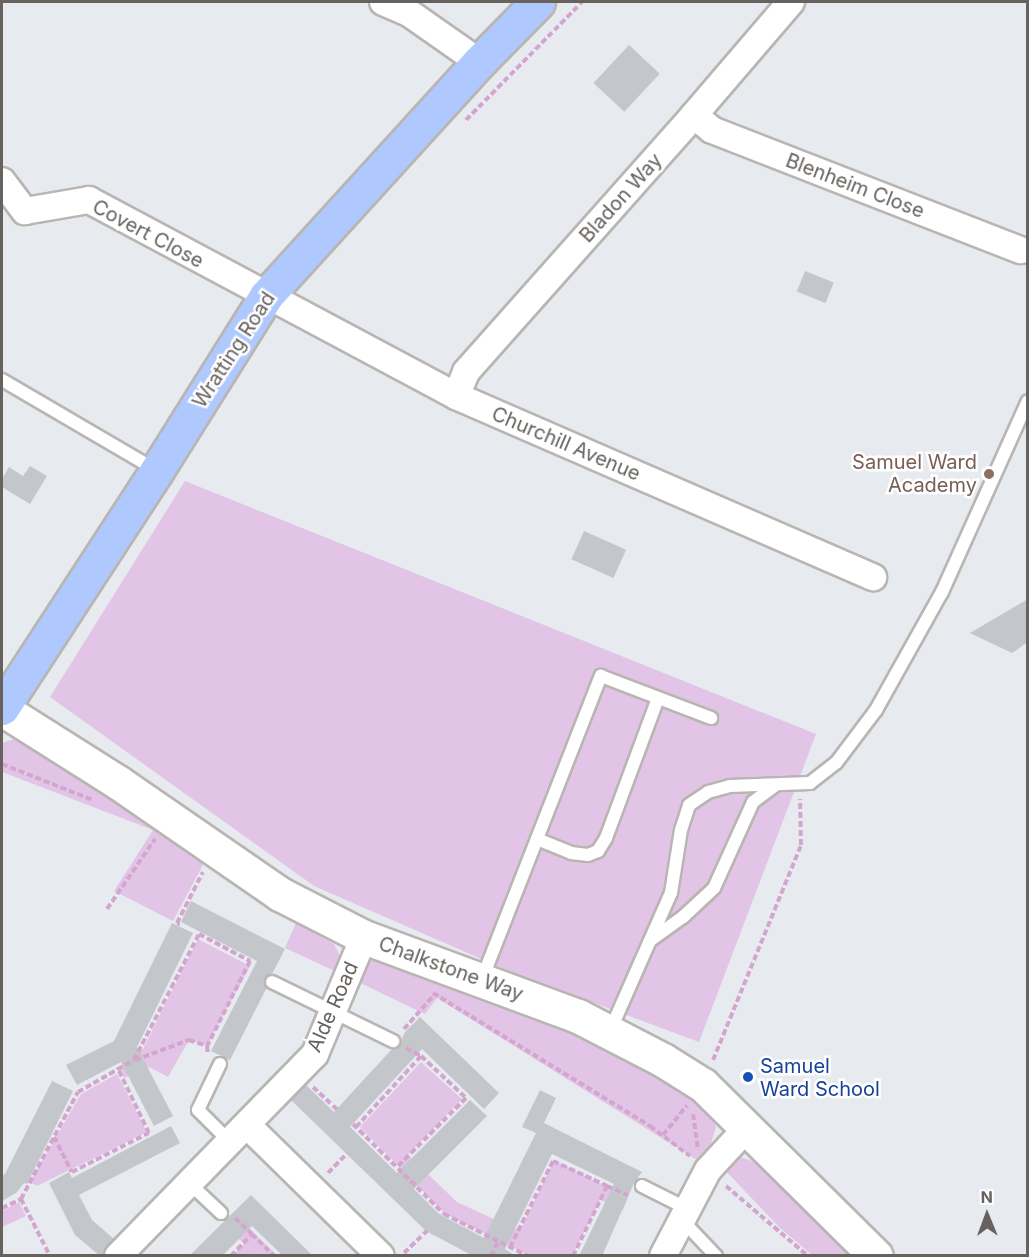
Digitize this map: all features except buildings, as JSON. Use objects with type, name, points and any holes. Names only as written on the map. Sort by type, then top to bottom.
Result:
[{"type":"main road","name":"Wratting Road","points":[[2,709],[157,471],[266,296],[479,62],[538,2]]},
{"type":"street","points":[[383,2],[409,13],[479,62]]},
{"type":"street","name":"Bladon Way","points":[[456,396],[466,372],[791,2]]},
{"type":"street","name":"Blenheim Close","points":[[694,115],[712,130],[1020,250]]},
{"type":"street","name":"Covert Close","points":[[2,181],[25,211],[89,200],[266,296]]},
{"type":"street","name":"Churchill Avenue","points":[[266,296],[456,396],[873,577]]},
{"type":"street","name":"Chalkstone Way","points":[[2,709],[119,783],[280,894],[364,937],[610,1031],[703,1084],[746,1130],[876,1256]]},
{"type":"street","name":"Alde Road","points":[[118,1256],[315,1054],[364,937]]},
{"type":"street","points":[[663,1256],[685,1214],[704,1167],[746,1130]]},
{"type":"street","points":[[239,1133],[375,1254]]},
{"type":"lane","points":[[2,380],[157,471]]},
{"type":"lane","points":[[610,1031],[670,893],[681,830],[688,805],[708,792],[730,786],[810,783],[836,762],[876,710],[942,592],[1028,401]]},
{"type":"lane","points":[[481,980],[601,676],[711,718]]},
{"type":"lane","points":[[537,839],[571,854],[588,855],[598,851],[606,838],[658,698]]},
{"type":"lane","points":[[650,941],[683,917],[714,888],[753,802],[774,786]]},
{"type":"lane","points":[[272,982],[393,1041]]},
{"type":"lane","points":[[220,1064],[198,1110],[239,1133]]},
{"type":"lane","points":[[189,1183],[221,1213]]},
{"type":"lane","points":[[642,1186],[685,1214],[716,1256]]},
{"type":"path","points":[[465,121],[582,2]]},
{"type":"path","points":[[703,1084],[801,845],[799,784]]},
{"type":"path","points":[[108,909],[160,830]]},
{"type":"path","points":[[180,924],[177,922],[188,901]]},
{"type":"path","points":[[134,1060],[196,933],[250,961],[207,1046],[208,1056],[220,1064]]},
{"type":"path","points":[[425,990],[663,1135],[808,1256]]},
{"type":"path","points":[[393,1041],[435,994]]},
{"type":"path","points":[[2,1208],[21,1199],[78,1092],[134,1060],[189,1040],[207,1046]]},
{"type":"path","points":[[397,1167],[466,1098],[421,1056],[355,1125],[362,1136],[397,1167],[443,1215],[528,1256]]},
{"type":"path","points":[[54,1137],[72,1172],[149,1133],[118,1069]]},
{"type":"path","points":[[297,1072],[337,1109]]},
{"type":"path","points":[[663,1135],[691,1101],[704,1167]]},
{"type":"path","points":[[510,1247],[553,1161],[607,1186],[573,1256]]},
{"type":"path","points":[[21,1199],[50,1256]]},
{"type":"path","points":[[401,1256],[427,1231]]},
{"type":"path","points":[[231,1256],[252,1234],[274,1256]]},
{"type":"path","points":[[491,1256],[498,1241]]},
{"type":"shaded area","points":[[185,481],[816,734],[699,1042],[511,972],[314,886],[50,697]]},
{"type":"shaded area","points":[[17,738],[34,743],[206,859],[173,921],[114,891],[153,830],[2,772],[2,743]]},
{"type":"shaded area","points":[[296,923],[334,944],[342,960],[339,973],[285,948]]},
{"type":"shaded area","points":[[198,939],[250,966],[207,1046],[189,1040],[168,1077],[149,1067],[124,1078],[120,1066],[143,1049]]},
{"type":"shaded area","points":[[378,957],[618,1046],[676,1082],[706,1108],[716,1127],[709,1150],[700,1162],[437,998],[425,1014],[358,982],[368,963]]},
{"type":"shaded area","points":[[421,1062],[462,1099],[408,1155],[457,1202],[520,1231],[554,1160],[628,1197],[623,1210],[600,1200],[573,1255],[528,1255],[445,1214],[360,1127]]},
{"type":"shaded area","points":[[117,1074],[147,1132],[37,1186],[30,1182],[81,1094]]},
{"type":"shaded area","points":[[740,1157],[764,1165],[856,1255],[812,1255],[779,1227],[722,1167],[730,1160]]},
{"type":"shaded area","points":[[19,1202],[26,1216],[2,1227],[2,1211]]},
{"type":"shaded area","points":[[234,1215],[277,1255],[233,1255],[244,1244],[224,1223]]},
{"type":"place","name":"Samuel Ward Academy","points":[[989,474]]},
{"type":"place","name":"Samuel Ward School","points":[[748,1077]]}]
